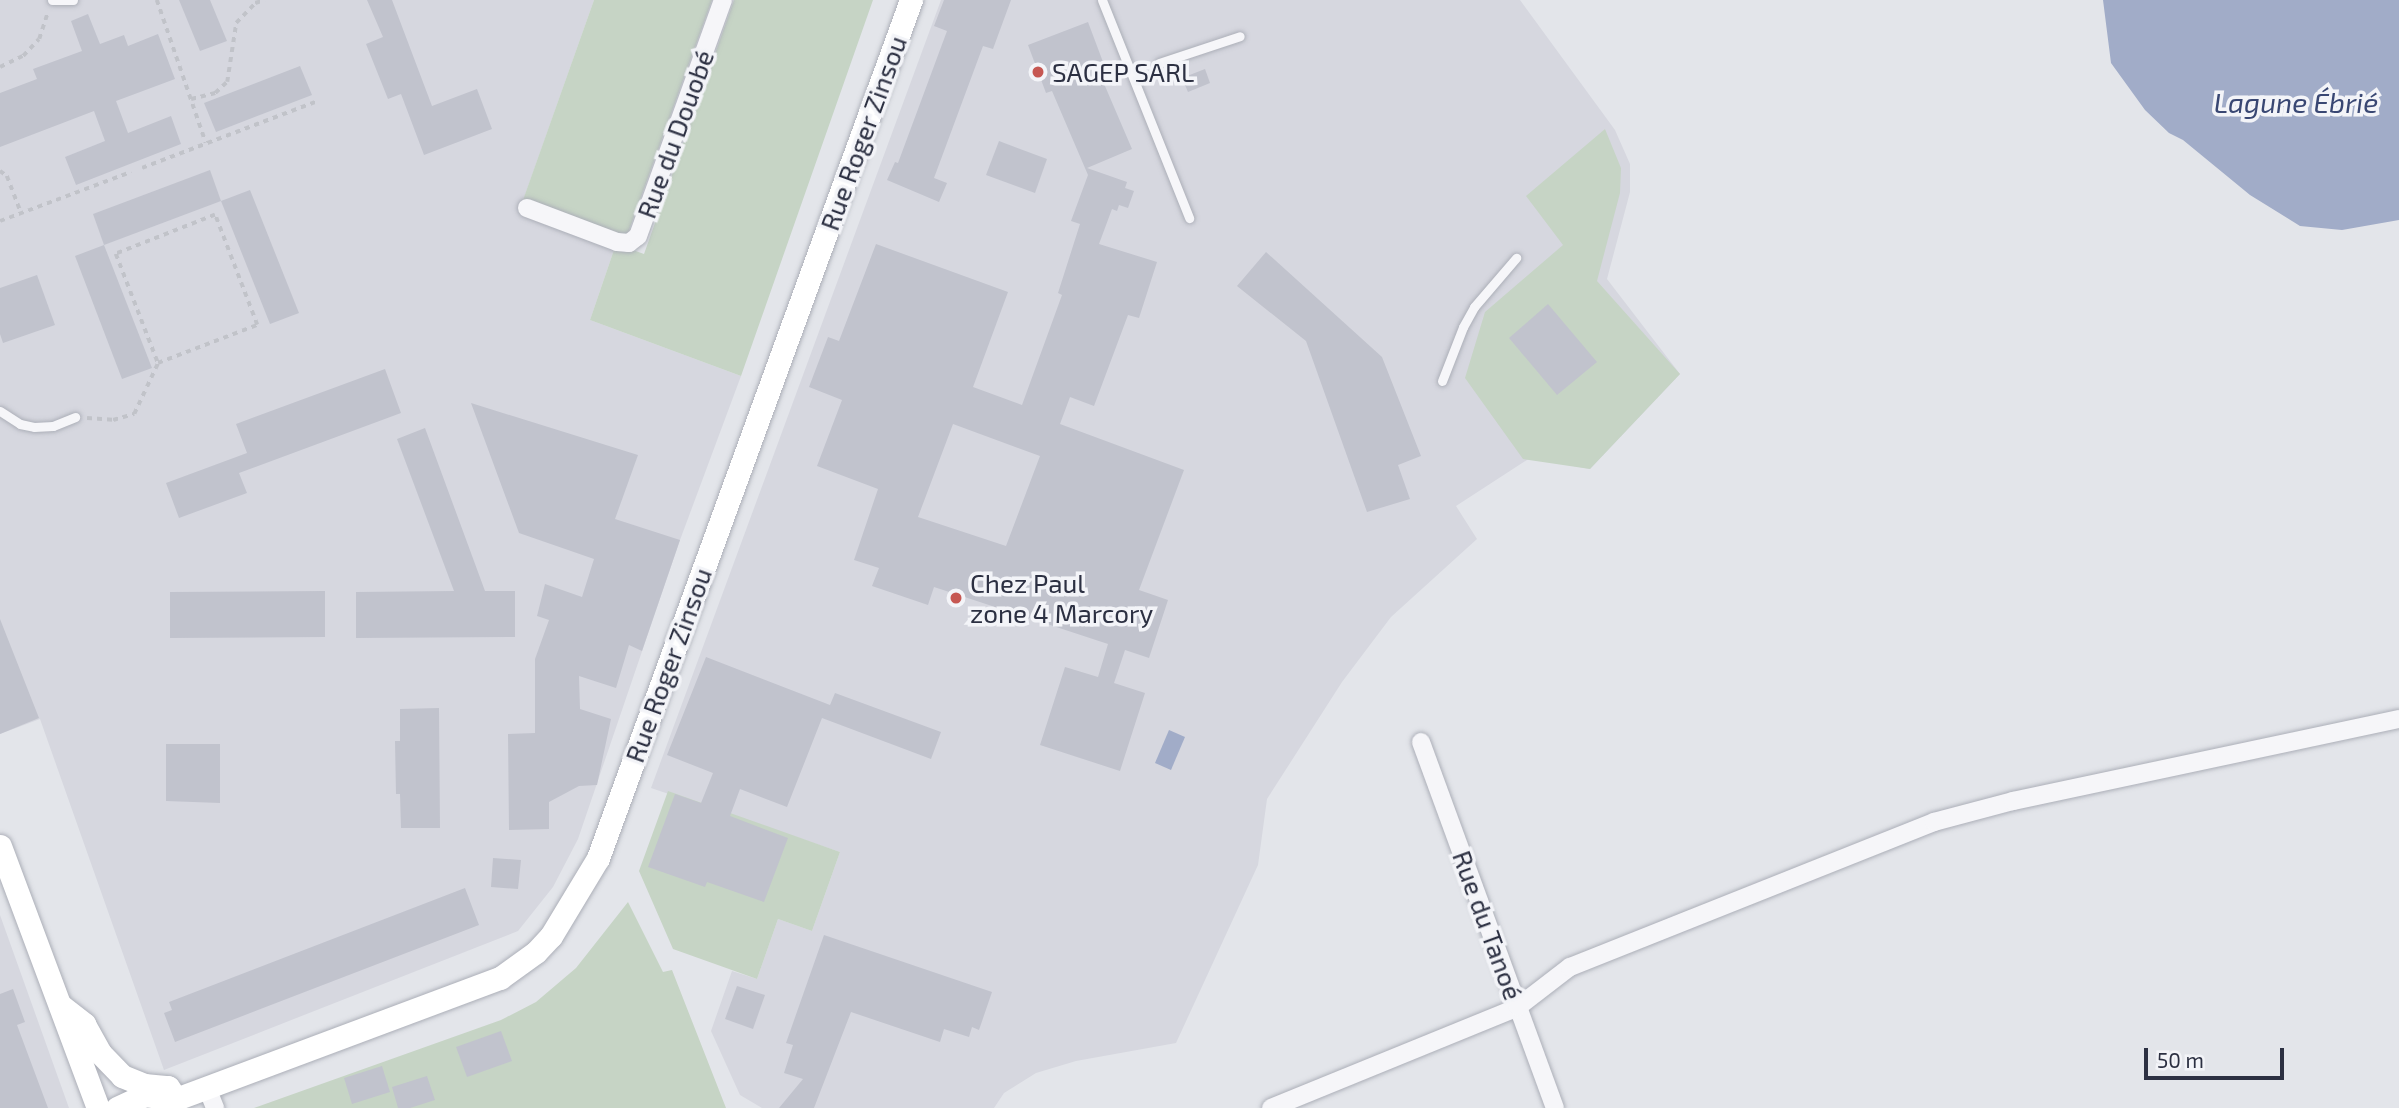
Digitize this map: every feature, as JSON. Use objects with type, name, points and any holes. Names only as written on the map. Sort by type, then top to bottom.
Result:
[{"type":"street","name":"Rue du Douobé","points":[[527,208],[617,242],[629,243],[638,236],[723,0]]},
{"type":"street","name":"Rue Roger Zinsou","points":[[170,1105],[211,1098],[500,978],[536,952],[564,917],[598,858],[911,0]]},
{"type":"street","points":[[1271,1108],[1518,1007],[1570,967],[1934,822],[2013,801],[2399,719]]},
{"type":"street","name":"Rue du Tanoé","points":[[1421,742],[1555,1108]]},
{"type":"street","points":[[0,846],[98,1108]]},
{"type":"street","points":[[60,1004],[84,1024],[100,1053],[122,1076],[144,1085],[168,1087],[170,1105],[145,1095],[117,1108]]},
{"type":"lane","points":[[52,0],[73,0]]},
{"type":"lane","points":[[1102,0],[1189,218]]},
{"type":"lane","points":[[1159,63],[1240,36]]},
{"type":"lane","points":[[1442,382],[1462,327],[1474,307],[1516,258]]},
{"type":"lane","points":[[0,411],[20,424],[34,427],[53,426],[75,417]]},
{"type":"path","points":[[0,66],[23,57],[39,39],[52,0]]},
{"type":"path","points":[[157,0],[206,143]]},
{"type":"path","points":[[191,100],[215,93],[227,82],[236,23],[255,2],[264,0]]},
{"type":"path","points":[[142,168],[317,101]]},
{"type":"path","points":[[0,171],[7,176],[22,213]]},
{"type":"path","points":[[0,221],[131,172]]},
{"type":"path","points":[[75,417],[113,420],[134,414],[158,363],[257,325],[215,215],[116,254],[158,363]]},
{"type":"shaded area","points":[[0,0],[594,0],[520,209],[616,244],[590,320],[741,376],[680,540],[578,839],[553,887],[518,931],[164,1070],[40,719],[0,734]]},
{"type":"shaded area","points":[[941,0],[1520,0],[1615,130],[1630,164],[1630,192],[1607,279],[1680,374],[1590,469],[1530,458],[1456,506],[1477,539],[1391,617],[1342,682],[1267,799],[1258,865],[1176,1043],[1076,1061],[1036,1073],[1004,1093],[994,1108],[762,1108],[740,1095],[711,1031],[732,971],[757,979],[778,919],[812,931],[840,852],[651,788]]},
{"type":"shaded area","points":[[0,915],[69,1108],[0,1108]]},
{"type":"green space","points":[[594,0],[712,0],[627,236],[523,200]]},
{"type":"green space","points":[[734,0],[873,0],[741,376],[590,320],[616,244],[644,254]]},
{"type":"green space","points":[[1605,129],[1621,168],[1620,193],[1597,281],[1680,374],[1590,469],[1523,459],[1465,378],[1485,312],[1563,245],[1526,196]]},
{"type":"green space","points":[[668,791],[840,852],[812,931],[778,919],[757,979],[673,949],[639,871]]},
{"type":"green space","points":[[628,902],[663,972],[672,970],[726,1108],[254,1108],[501,1020],[536,1002],[576,968]]},
{"type":"water","name":"Lagune Ébrié","points":[[2103,0],[2399,0],[2399,220],[2342,230],[2300,226],[2250,195],[2183,140],[2169,133],[2145,110],[2111,63]]},
{"type":"water","points":[[1169,730],[1185,737],[1171,770],[1155,763]]},
{"type":"building","points":[[179,0],[210,0],[227,41],[200,51]]},
{"type":"building","points":[[367,0],[392,0],[432,106],[477,89],[492,129],[424,155],[401,94],[388,99],[366,44],[383,37]]},
{"type":"building","points":[[944,0],[1011,0],[993,49],[983,46],[934,178],[947,183],[939,202],[887,180],[895,162],[898,163],[947,31],[934,26]]},
{"type":"building","points":[[88,14],[100,44],[124,35],[128,46],[158,34],[175,79],[116,101],[128,133],[171,116],[181,144],[76,185],[65,157],[105,141],[94,111],[0,147],[0,93],[37,79],[33,69],[82,51],[71,21]]},
{"type":"building","points":[[1088,22],[1106,70],[1099,72],[1132,149],[1087,168],[1127,182],[1125,188],[1134,191],[1128,208],[1119,205],[1117,211],[1112,209],[1099,244],[1157,262],[1139,318],[1128,315],[1094,406],[1070,397],[1060,424],[1184,470],[1139,590],[1168,600],[1149,658],[1125,650],[1114,683],[1145,693],[1120,771],[1040,745],[1065,667],[1098,677],[1108,644],[934,587],[928,605],[872,586],[879,568],[854,560],[878,489],[817,466],[842,400],[809,387],[828,337],[839,341],[876,244],[1008,292],[973,387],[1022,405],[1062,295],[1058,293],[1080,224],[1071,221],[1088,175],[1052,91],[1046,93],[1028,45]],"holes":[[[953,424],[1040,456],[1006,546],[918,517]]]},
{"type":"building","points":[[300,66],[312,95],[216,132],[204,103]]},
{"type":"building","points":[[1205,69],[1210,83],[1188,92],[1182,78]]},
{"type":"building","points":[[999,141],[1047,159],[1035,193],[986,175]]},
{"type":"building","points":[[210,170],[221,201],[104,245],[93,214]]},
{"type":"building","points":[[250,190],[299,313],[270,324],[221,201]]},
{"type":"building","points":[[104,245],[152,368],[122,379],[75,256]]},
{"type":"building","points":[[1266,252],[1382,357],[1421,456],[1398,465],[1410,499],[1367,512],[1306,341],[1237,286]]},
{"type":"building","points":[[37,275],[55,325],[3,343],[0,334],[0,288]]},
{"type":"building","points":[[1548,304],[1597,362],[1557,395],[1509,338]]},
{"type":"building","points":[[385,369],[401,413],[239,473],[247,493],[179,518],[166,483],[247,453],[236,424]]},
{"type":"building","points":[[471,403],[638,455],[615,519],[680,540],[642,651],[629,645],[616,688],[579,676],[580,709],[611,719],[597,785],[579,786],[549,802],[549,829],[509,830],[508,734],[535,733],[535,659],[549,620],[537,616],[545,584],[582,597],[594,559],[519,533]]},
{"type":"building","points":[[425,428],[485,591],[515,591],[515,637],[356,638],[356,592],[454,591],[397,439]]},
{"type":"building","points":[[325,591],[325,637],[170,638],[170,592]]},
{"type":"building","points":[[0,619],[39,718],[0,734]]},
{"type":"building","points":[[706,657],[830,705],[835,693],[941,732],[931,759],[822,718],[787,807],[740,789],[730,816],[788,838],[764,902],[707,882],[705,887],[648,867],[675,794],[701,803],[713,773],[667,755]]},
{"type":"building","points":[[439,708],[440,828],[401,828],[400,794],[396,794],[395,741],[400,741],[400,709]]},
{"type":"building","points":[[166,744],[220,744],[220,803],[166,801]]},
{"type":"building","points":[[493,858],[521,860],[518,889],[491,887]]},
{"type":"building","points":[[465,888],[479,925],[175,1042],[164,1013],[172,1010],[169,1002]]},
{"type":"building","points":[[824,935],[992,992],[979,1030],[972,1027],[969,1037],[944,1029],[940,1042],[851,1012],[814,1108],[779,1108],[803,1079],[784,1073],[793,1045],[786,1043]]},
{"type":"building","points":[[737,986],[765,995],[753,1029],[725,1019]]},
{"type":"building","points":[[13,989],[25,1022],[17,1025],[48,1108],[0,1108],[0,994]]},
{"type":"building","points":[[501,1031],[512,1061],[467,1077],[456,1047]]},
{"type":"building","points":[[382,1066],[390,1092],[352,1104],[344,1078]]},
{"type":"building","points":[[427,1076],[435,1100],[410,1108],[398,1108],[392,1087]]},
{"type":"place","name":"SAGEP SARL","points":[[1038,72]]},
{"type":"place","name":"Chez Paul zone 4 Marcory","points":[[956,598]]}]
